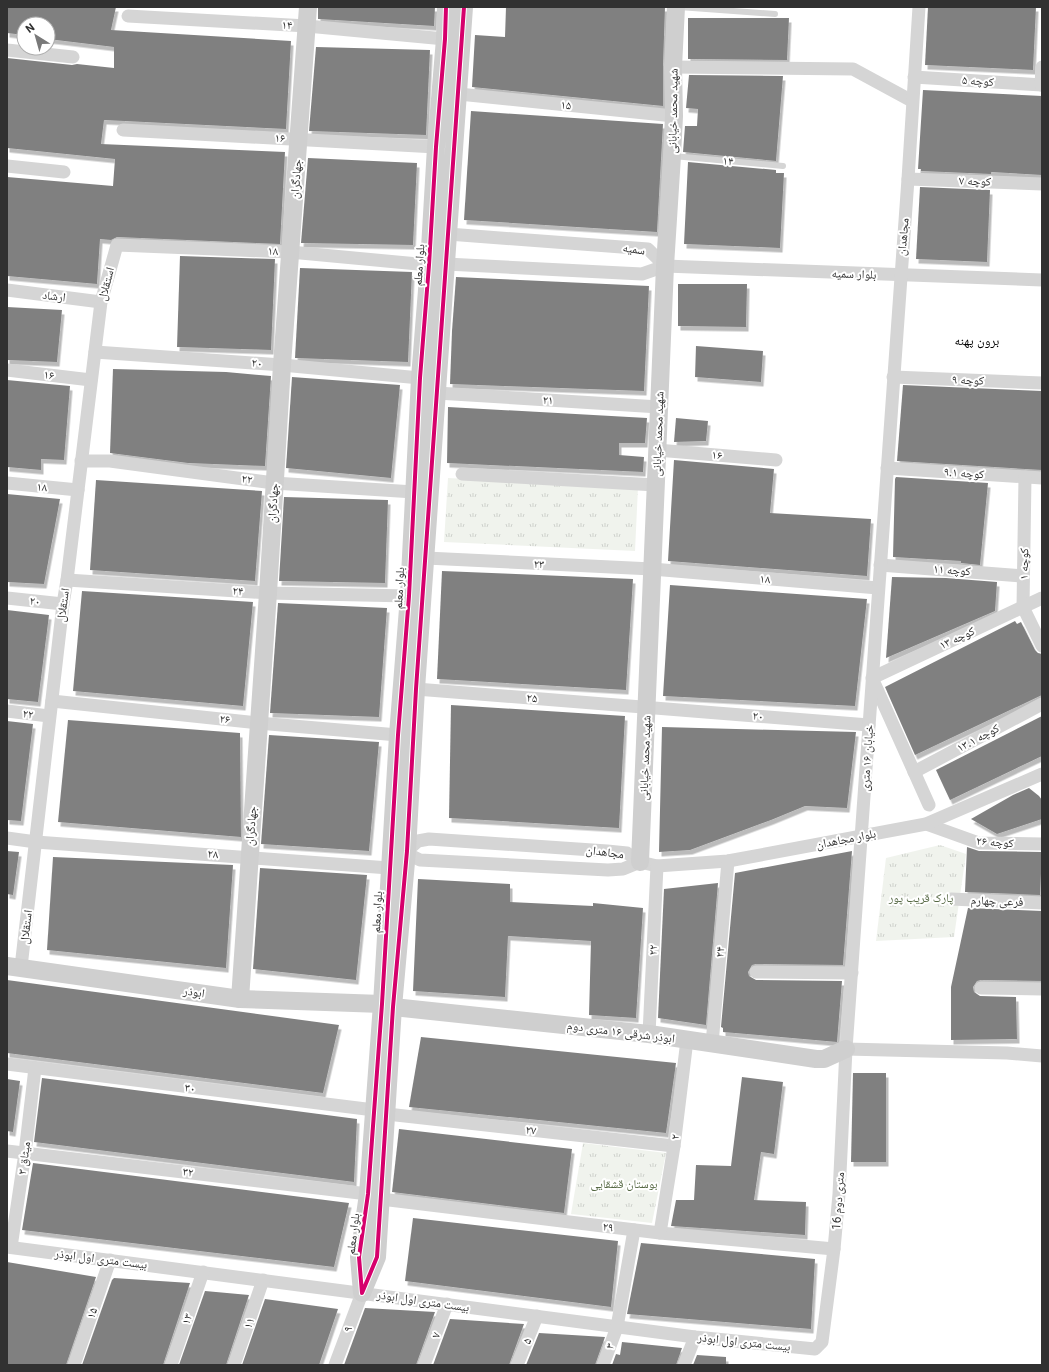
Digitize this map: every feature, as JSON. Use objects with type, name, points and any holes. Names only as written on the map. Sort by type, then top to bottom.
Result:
[{"type":"street","name":"جهادگران","points":[[240,998],[282,365],[308,7]]},
{"type":"street","name":"بلوار معلم","points":[[439,234],[436,147],[445,39],[446,7]]},
{"type":"street","name":"بلوار معلم","points":[[387,1006],[389,868],[399,850],[398,735],[409,596],[437,393],[437,264],[439,234],[459,94],[464,7]]},
{"type":"street","name":"شهید محمد خیابانی","points":[[648,864],[647,707],[665,266],[674,116],[673,67],[677,7]]},
{"type":"street","name":"مجاهدان","points":[[887,468],[908,179],[918,7]]},
{"type":"street","name":"۱۴","points":[[128,16],[307,26],[445,39]]},
{"type":"street","points":[[7,50],[73,57]]},
{"type":"street","points":[[673,67],[853,69],[912,101]]},
{"type":"street","points":[[1041,85],[1042,67]]},
{"type":"street","name":"کوچه ۵","points":[[914,77],[1041,85]]},
{"type":"street","name":"۱۵","points":[[459,94],[674,116]]},
{"type":"street","name":"۱۶","points":[[123,130],[436,147]]},
{"type":"street","points":[[7,166],[64,172]]},
{"type":"street","name":"کوچه ۷","points":[[908,179],[1042,184]]},
{"type":"street","name":"سمیه","points":[[437,264],[642,274],[665,266],[648,249],[439,234]]},
{"type":"street","name":"۱۸","points":[[117,245],[290,252],[437,264]]},
{"type":"street","name":"استقلال","points":[[14,966],[36,842],[49,716],[101,302],[117,245]]},
{"type":"street","name":"بلوار معلم","points":[[362,1293],[358,1257],[375,1196],[399,850],[416,689],[426,558],[419,531],[414,492],[420,378],[437,264]]},
{"type":"street","name":"بلوار سمیه","points":[[665,266],[900,276],[1042,280]]},
{"type":"street","name":"ارشاد","points":[[7,290],[101,302]]},
{"type":"street","name":"۲۰","points":[[95,352],[282,365],[420,378]]},
{"type":"street","name":"۱۶","points":[[7,370],[91,380]]},
{"type":"street","name":"کوچه ۹","points":[[893,377],[1042,382]]},
{"type":"street","name":"۲۱","points":[[437,393],[659,407]]},
{"type":"street","name":"۱۶","points":[[657,450],[776,460]]},
{"type":"street","name":"۲۲","points":[[81,461],[110,461],[274,483],[414,492]]},
{"type":"street","name":"کوچه ۹.۱","points":[[887,468],[1042,478]]},
{"type":"street","name":"خیابان ۱۶ متری","points":[[846,1049],[887,468]]},
{"type":"street","points":[[462,474],[656,484]]},
{"type":"street","name":"کوچه ۱","points":[[1025,477],[1023,607],[1042,646]]},
{"type":"street","name":"۱۸","points":[[7,483],[78,490]]},
{"type":"street","name":"۲۳","points":[[426,558],[652,569]]},
{"type":"street","name":"کوچه ۱۱","points":[[880,565],[1023,576]]},
{"type":"street","name":"۱۸","points":[[652,569],[878,588]]},
{"type":"street","name":"۲۴","points":[[67,580],[268,593],[409,596]]},
{"type":"street","name":"۲۰","points":[[7,598],[63,604]]},
{"type":"street","name":"کوچه ۱۳","points":[[872,678],[1042,598]]},
{"type":"street","points":[[872,678],[929,805]]},
{"type":"street","name":"۲۵","points":[[416,689],[647,707]]},
{"type":"street","name":"۲۶","points":[[52,701],[398,735]]},
{"type":"street","name":"کوچه ۱۳.۱","points":[[914,772],[1042,704]]},
{"type":"street","name":"۲۰","points":[[647,707],[869,725]]},
{"type":"street","name":"۲۲","points":[[7,711],[49,716]]},
{"type":"street","name":"بلوار مجاهدان","points":[[648,864],[728,861],[926,824],[1040,779]]},
{"type":"street","name":"کوچه ۲۶","points":[[926,824],[979,843],[1042,844]]},
{"type":"street","points":[[7,838],[36,842]]},
{"type":"street","name":"مجاهدان","points":[[399,850],[418,841],[429,839],[627,853],[648,864]]},
{"type":"street","name":"۲۸","points":[[36,842],[389,868]]},
{"type":"street","name":"مجاهدان","points":[[399,850],[420,860],[608,870],[623,869],[648,864]]},
{"type":"street","name":"۲۴","points":[[712,1044],[728,861]]},
{"type":"street","name":"۲۲","points":[[648,864],[649,1034]]},
{"type":"street","name":"فرعی چهارم","points":[[952,899],[1042,903]]},
{"type":"street","name":"ابوذر","points":[[14,966],[240,998],[387,1006]]},
{"type":"street","points":[[756,972],[852,974]]},
{"type":"street","points":[[981,988],[1042,989]]},
{"type":"street","name":"ابوذر شرقی ۱۶ متری دوم","points":[[387,1006],[649,1034],[824,1059],[846,1049]]},
{"type":"street","name":"۲","points":[[660,1233],[674,1146],[687,1040]]},
{"type":"street","points":[[846,1049],[1007,1053],[1042,1056]]},
{"type":"street","name":"16 متری دوم","points":[[815,1349],[822,1342],[834,1249],[839,1194],[846,1049]]},
{"type":"street","name":"۳۰","points":[[7,1064],[380,1112]]},
{"type":"street","name":"میثاق ۳","points":[[9,1247],[25,1153],[35,1068]]},
{"type":"street","name":"۲۷","points":[[380,1112],[674,1146]]},
{"type":"street","name":"۳۲","points":[[7,1151],[375,1196]]},
{"type":"street","name":"۲۹","points":[[375,1196],[634,1230],[834,1249]]},
{"type":"street","name":"۳","points":[[603,1365],[618,1327],[634,1230]]},
{"type":"street","name":"بیست متری اول ابوذر","points":[[9,1247],[695,1337],[815,1349]]},
{"type":"street","name":"۱۵","points":[[74,1365],[110,1260]]},
{"type":"street","name":"۱۳","points":[[171,1365],[203,1272]]},
{"type":"street","name":"۱۱","points":[[234,1365],[263,1280]]},
{"type":"street","name":"۹","points":[[335,1365],[362,1293]]},
{"type":"street","name":"۷","points":[[424,1365],[447,1304]]},
{"type":"street","name":"۵","points":[[517,1365],[537,1316]]},
{"type":"street","points":[[684,1365],[695,1337]]},
{"type":"lane","points":[[677,7],[775,14]]},
{"type":"lane","name":"۱۴","points":[[672,156],[783,166]]},
{"type":"green space","points":[[448,478],[638,487],[635,551],[444,542]]},
{"type":"green space","name":"پارک قریب پور","points":[[940,845],[966,854],[954,937],[876,941],[886,858]]},
{"type":"green space","name":"بوستان قشقایی","points":[[583,1143],[666,1153],[652,1223],[571,1214]]},
{"type":"building","points":[[7,7],[116,7],[111,30],[291,41],[286,129],[104,120],[101,144],[285,152],[280,244],[117,237],[111,240],[100,239],[97,284],[7,276],[7,177],[113,186],[115,159],[7,148],[7,58],[114,68],[114,47],[56,40],[56,16],[16,16],[16,34],[7,33]]},
{"type":"building","points":[[318,7],[435,7],[434,26],[318,19]]},
{"type":"building","points":[[506,7],[665,7],[663,106],[472,87],[475,35],[505,37]]},
{"type":"building","points":[[928,7],[1036,7],[1033,70],[925,65]]},
{"type":"building","points":[[688,18],[789,18],[787,60],[688,59]]},
{"type":"building","points":[[316,47],[430,50],[426,135],[309,131]]},
{"type":"building","points":[[689,75],[783,76],[776,161],[683,152],[685,126],[697,126],[698,109],[686,108]]},
{"type":"building","points":[[923,90],[1042,96],[1042,175],[991,172],[991,174],[921,171],[921,169],[918,169]]},
{"type":"building","points":[[471,111],[663,124],[657,232],[464,220]]},
{"type":"building","points":[[308,158],[417,163],[413,245],[301,243]]},
{"type":"building","points":[[688,162],[776,170],[776,173],[784,173],[780,248],[684,244]]},
{"type":"building","points":[[920,187],[990,190],[987,262],[916,259]]},
{"type":"building","points":[[180,256],[275,259],[271,350],[177,347]]},
{"type":"building","points":[[300,268],[412,272],[408,362],[295,358]]},
{"type":"building","points":[[456,277],[649,286],[644,391],[450,384]]},
{"type":"building","points":[[678,284],[747,284],[746,327],[678,326]]},
{"type":"building","points":[[7,307],[62,310],[57,362],[7,360]]},
{"type":"building","points":[[696,346],[763,351],[761,382],[695,377]]},
{"type":"building","points":[[113,369],[226,372],[271,376],[265,466],[188,463],[110,453]]},
{"type":"building","points":[[292,377],[400,385],[391,478],[286,468]]},
{"type":"building","points":[[7,380],[70,386],[64,460],[41,459],[41,470],[7,467]]},
{"type":"building","points":[[903,385],[1042,391],[1042,470],[897,461]]},
{"type":"building","points":[[448,407],[647,418],[645,443],[619,443],[619,455],[644,457],[643,472],[447,463]]},
{"type":"building","points":[[676,418],[708,421],[706,441],[674,442]]},
{"type":"building","points":[[674,460],[774,469],[770,513],[871,519],[867,576],[668,561]]},
{"type":"building","points":[[896,477],[988,483],[980,565],[961,563],[961,561],[893,557]]},
{"type":"building","points":[[96,480],[262,491],[255,581],[90,570]]},
{"type":"building","points":[[7,494],[60,499],[44,584],[7,582]]},
{"type":"building","points":[[284,497],[388,500],[385,583],[279,581]]},
{"type":"building","points":[[442,571],[633,579],[626,690],[437,679]]},
{"type":"building","points":[[892,577],[946,578],[997,582],[995,611],[886,658]]},
{"type":"building","points":[[670,585],[867,599],[855,706],[663,696]]},
{"type":"building","points":[[82,591],[253,602],[243,706],[73,691]]},
{"type":"building","points":[[278,603],[387,608],[379,717],[270,713]]},
{"type":"building","points":[[7,610],[49,615],[38,702],[7,699]]},
{"type":"building","points":[[1015,621],[1017,624],[1021,622],[1035,650],[1042,654],[1042,695],[915,755],[885,687]]},
{"type":"building","points":[[451,705],[625,716],[619,828],[449,818]]},
{"type":"building","points":[[1042,716],[1042,756],[950,800],[936,770]]},
{"type":"building","points":[[68,720],[240,733],[241,837],[58,822]]},
{"type":"building","points":[[7,721],[33,724],[21,821],[7,820]]},
{"type":"building","points":[[662,727],[856,732],[847,808],[805,806],[690,850],[659,852]]},
{"type":"building","points":[[269,735],[379,742],[369,851],[261,844]]},
{"type":"building","points":[[1029,788],[1042,800],[1042,819],[997,834],[971,819],[1013,795]]},
{"type":"building","points":[[967,847],[979,851],[1042,852],[1040,895],[965,892]]},
{"type":"building","points":[[7,851],[19,852],[13,895],[7,894]]},
{"type":"building","points":[[852,851],[843,965],[756,964],[752,965],[748,972],[749,976],[756,980],[842,981],[837,1042],[723,1032],[723,1028],[721,1027],[735,873]]},
{"type":"building","points":[[53,857],[233,865],[226,968],[47,950]]},
{"type":"building","points":[[260,868],[367,875],[356,980],[253,969]]},
{"type":"building","points":[[418,879],[510,884],[510,902],[593,906],[593,903],[643,908],[636,1018],[589,1015],[591,941],[508,936],[505,997],[413,991]]},
{"type":"building","points":[[718,883],[706,1025],[658,1018],[664,889]]},
{"type":"building","points":[[968,908],[1042,911],[1042,981],[981,980],[977,981],[973,987],[974,992],[980,996],[1016,997],[1017,1039],[951,1040],[951,987]]},
{"type":"building","points":[[7,980],[339,1025],[323,1093],[7,1053]]},
{"type":"building","points":[[421,1037],[676,1063],[666,1133],[409,1107]]},
{"type":"building","points":[[853,1073],[886,1073],[886,1162],[851,1162]]},
{"type":"building","points":[[742,1077],[783,1082],[774,1154],[761,1152],[754,1200],[806,1202],[805,1235],[671,1226],[676,1200],[694,1200],[696,1165],[731,1166]]},
{"type":"building","points":[[42,1078],[357,1119],[354,1182],[34,1142]]},
{"type":"building","points":[[7,1079],[20,1081],[13,1132],[7,1131]]},
{"type":"building","points":[[399,1129],[572,1149],[564,1213],[392,1192]]},
{"type":"building","points":[[33,1163],[349,1203],[334,1267],[22,1230]]},
{"type":"building","points":[[413,1218],[618,1241],[611,1307],[405,1281]]},
{"type":"building","points":[[641,1243],[815,1259],[811,1329],[627,1314]]},
{"type":"building","points":[[7,1262],[96,1277],[66,1365],[7,1365]]},
{"type":"building","points":[[114,1278],[190,1283],[163,1365],[82,1365]]},
{"type":"building","points":[[205,1291],[249,1295],[226,1365],[179,1365]]},
{"type":"building","points":[[265,1299],[338,1309],[319,1365],[242,1365]]},
{"type":"building","points":[[365,1308],[435,1312],[416,1365],[344,1365]]},
{"type":"building","points":[[450,1319],[524,1324],[509,1365],[433,1365]]},
{"type":"building","points":[[539,1333],[605,1337],[595,1365],[526,1365]]},
{"type":"building","points":[[622,1342],[682,1348],[676,1365],[612,1365],[616,1354],[620,1355]]},
{"type":"building","points":[[697,1355],[726,1357],[726,1365],[693,1365]]},
{"type":"cycle path","points":[[446,7],[445,39],[420,378],[409,596],[398,735],[382,1004],[368,1194],[359,1257],[362,1293],[377,1257],[393,1007],[407,851],[416,689],[464,7]]},
{"type":"district","name":"برون پهنه","points":[[977,340]]}]
